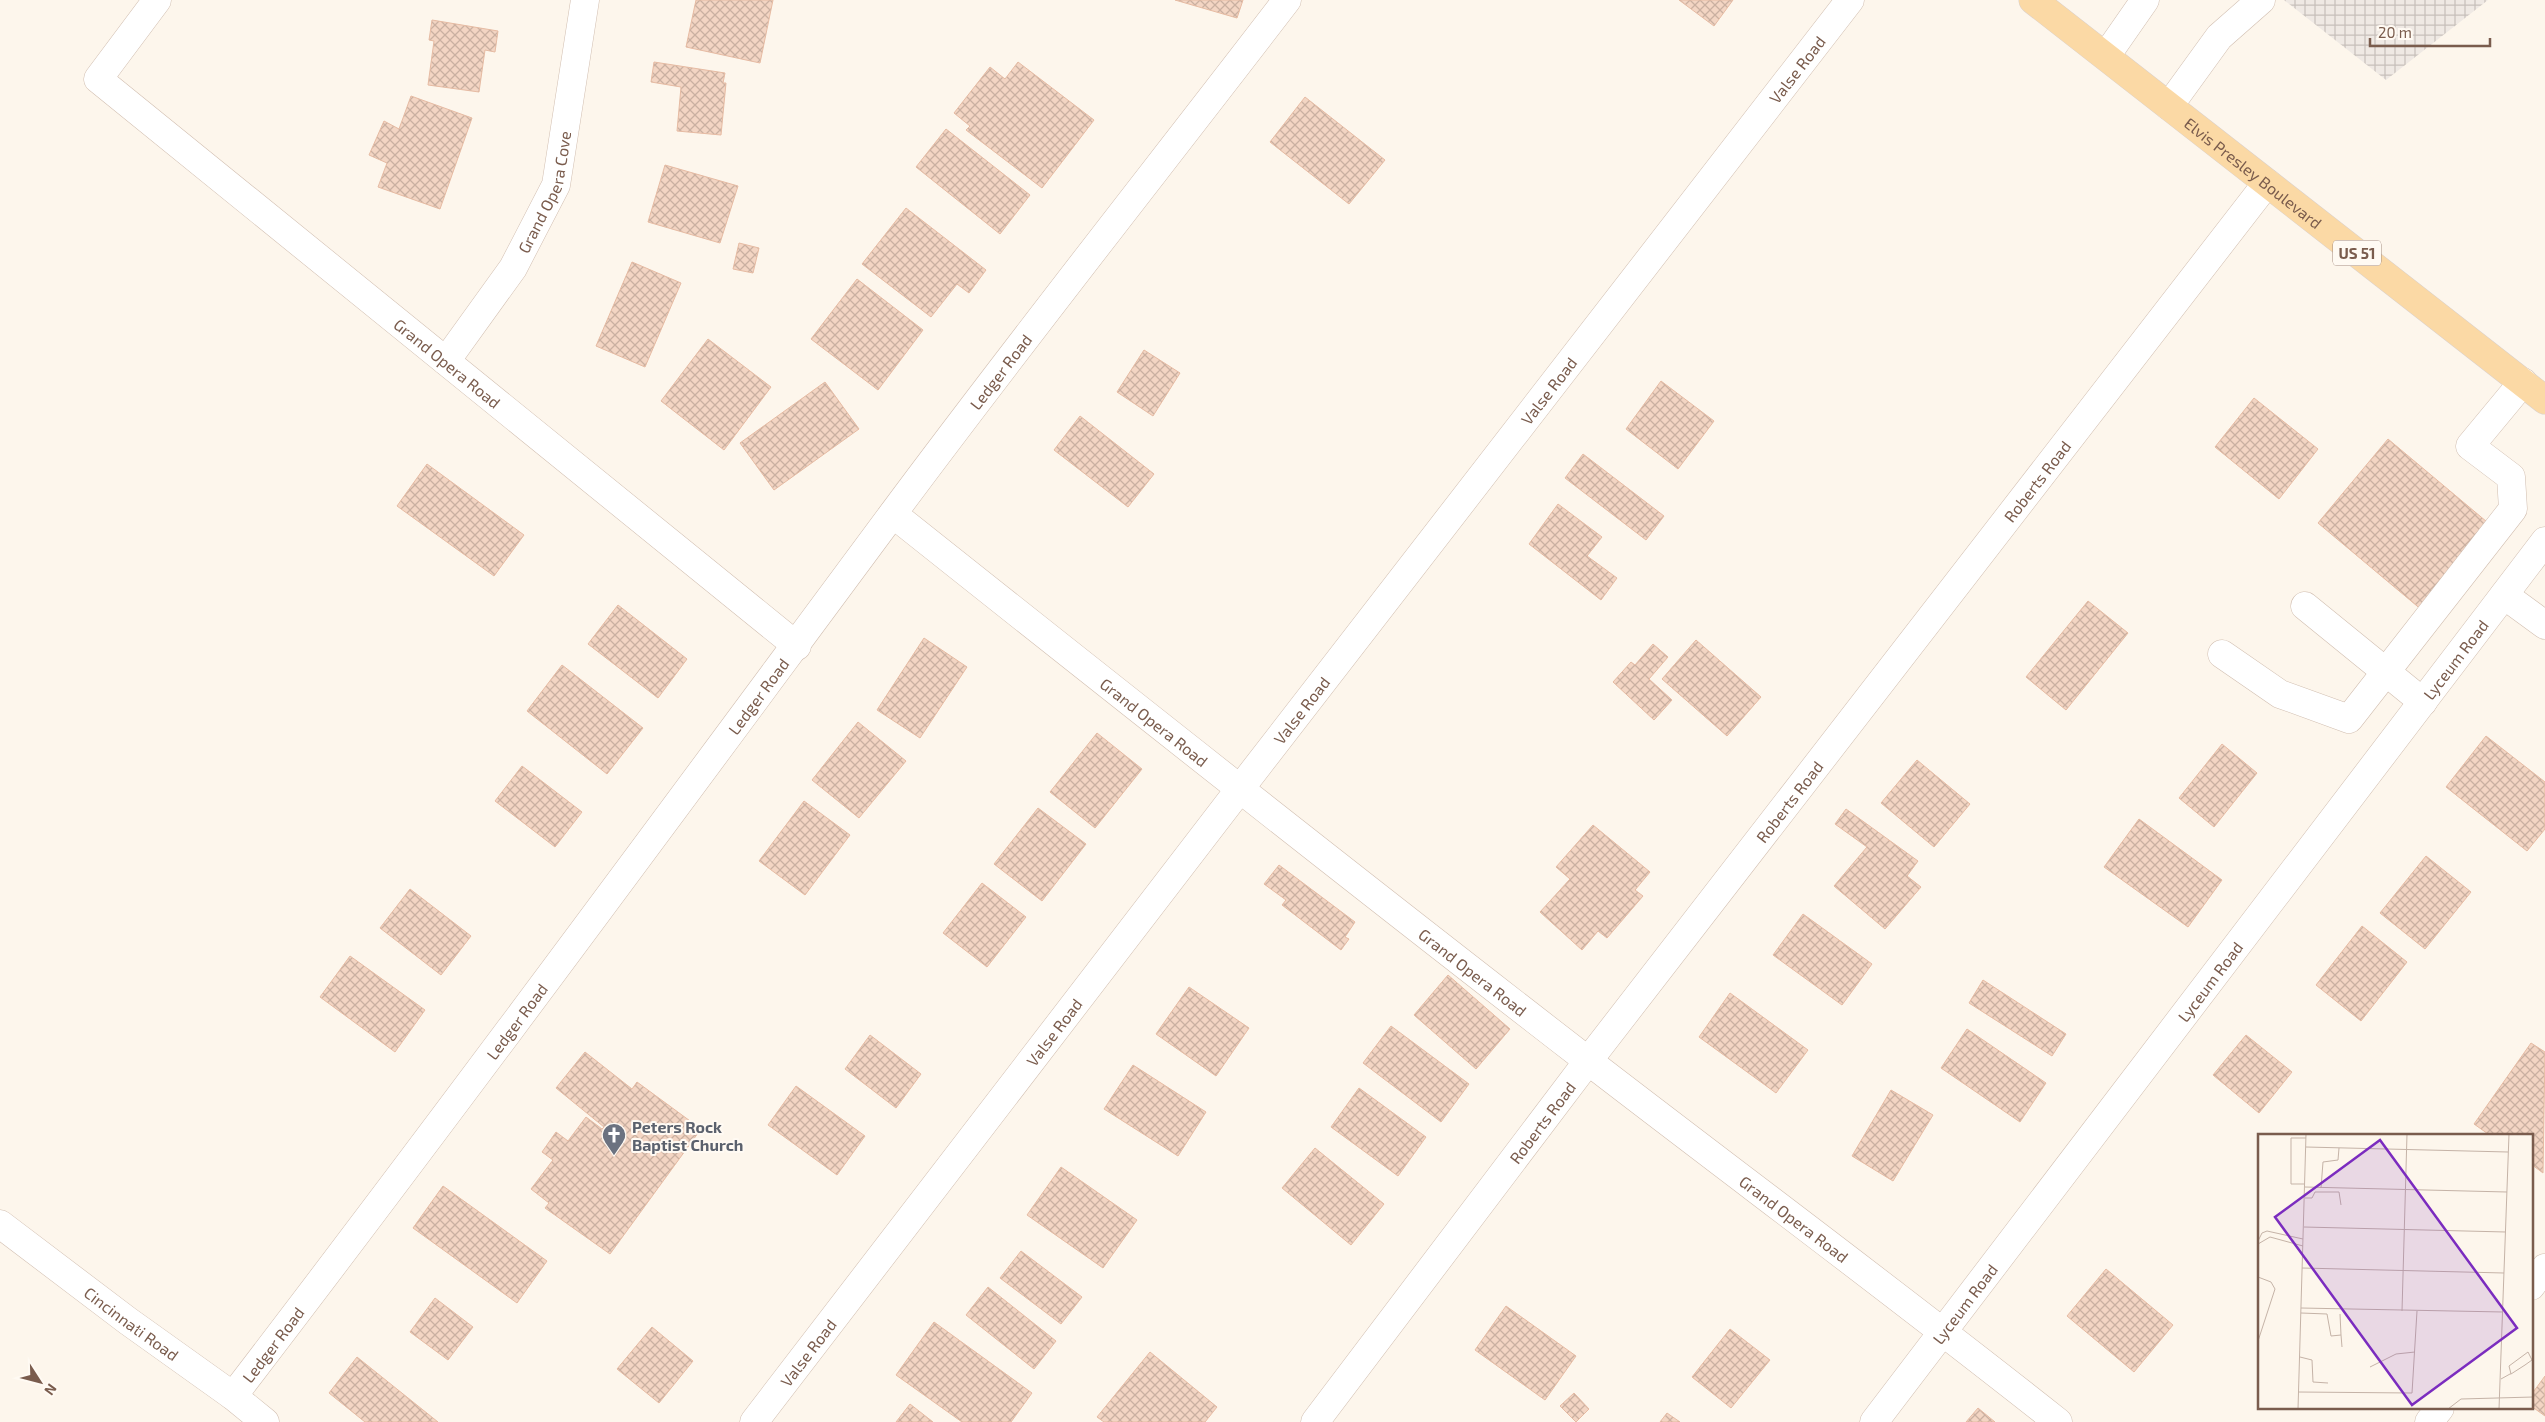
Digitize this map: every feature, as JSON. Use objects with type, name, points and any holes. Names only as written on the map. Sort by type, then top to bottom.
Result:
[{"type":"main road","name":"Elvis Presley Boulevard","points":[[2033,0],[2545,400]]},
{"type":"street","name":"Grand Opera Road","points":[[157,0],[98,79],[797,646]]},
{"type":"street","name":"Grand Opera Cove","points":[[446,361],[513,268],[556,185],[585,0]]},
{"type":"street","name":"Ledger Road","points":[[233,1396],[365,1224],[797,646],[893,514],[1287,0]]},
{"type":"street","name":"Valse Road","points":[[754,1422],[1239,790],[1850,0]]},
{"type":"street","points":[[2106,56],[2145,0]]},
{"type":"street","points":[[2169,106],[2219,36],[2261,0]]},
{"type":"street","name":"Roberts Road","points":[[1315,1422],[1588,1061],[2267,183]]},
{"type":"street","points":[[2222,654],[2280,694],[2349,720],[2514,509],[2511,477],[2470,446],[2523,382]]},
{"type":"street","name":"Grand Opera Road","points":[[893,514],[1239,790],[1588,1061],[1944,1332],[2058,1422]]},
{"type":"street","name":"Lyceum Road","points":[[1874,1422],[2545,541]]},
{"type":"street","points":[[2504,595],[2545,625]]},
{"type":"street","points":[[2305,606],[2423,702]]},
{"type":"street","name":"Cincinnati Road","points":[[0,1224],[76,1283],[233,1396],[265,1422]]},
{"type":"street","points":[[2532,1285],[2545,1268]]},
{"type":"street","points":[[2429,1422],[2438,1410]]},
{"type":"shaded area","points":[[2284,0],[2488,0],[2386,80]]},
{"type":"building","points":[[696,0],[773,0],[760,63],[686,47]]},
{"type":"building","points":[[1175,0],[1243,0],[1237,18]]},
{"type":"building","points":[[1679,0],[1733,0],[1714,26]]},
{"type":"building","points":[[432,20],[498,31],[495,52],[485,50],[479,92],[428,85],[434,41],[429,40]]},
{"type":"building","points":[[654,62],[725,73],[723,83],[726,83],[721,135],[677,131],[681,87],[651,82]]},
{"type":"building","points":[[1018,62],[1094,120],[1042,188],[966,130],[970,126],[954,113],[990,67],[1005,79]]},
{"type":"building","points":[[411,96],[472,118],[440,209],[378,187],[387,163],[369,155],[384,121],[399,129]]},
{"type":"building","points":[[1305,97],[1385,160],[1349,204],[1270,142]]},
{"type":"building","points":[[946,129],[1030,195],[1000,234],[916,167]]},
{"type":"building","points":[[665,165],[738,186],[720,243],[648,222]]},
{"type":"building","points":[[906,208],[986,270],[969,293],[957,284],[931,317],[862,264]]},
{"type":"building","points":[[739,243],[759,248],[753,273],[733,269]]},
{"type":"building","points":[[632,262],[681,283],[645,367],[596,346]]},
{"type":"building","points":[[857,279],[923,330],[878,390],[811,339]]},
{"type":"building","points":[[708,339],[771,387],[724,450],[661,401]]},
{"type":"building","points":[[1144,350],[1180,373],[1153,416],[1117,392]]},
{"type":"building","points":[[1661,381],[1714,421],[1678,469],[1626,429]]},
{"type":"building","points":[[825,382],[859,429],[774,490],[740,443]]},
{"type":"building","points":[[2254,398],[2318,449],[2279,499],[2215,447]]},
{"type":"building","points":[[1080,416],[1154,474],[1128,507],[1054,450]]},
{"type":"building","points":[[2388,439],[2493,527],[2423,611],[2318,523]]},
{"type":"building","points":[[1583,454],[1664,516],[1646,540],[1565,478]]},
{"type":"building","points":[[427,464],[524,535],[494,576],[397,506]]},
{"type":"building","points":[[1558,504],[1602,537],[1587,556],[1617,578],[1601,600],[1529,544]]},
{"type":"building","points":[[2088,601],[2128,633],[2066,710],[2026,677]]},
{"type":"building","points":[[618,605],[687,659],[658,698],[588,644]]},
{"type":"building","points":[[924,638],[967,667],[920,738],[877,710]]},
{"type":"building","points":[[1696,640],[1761,697],[1727,736],[1662,679]]},
{"type":"building","points":[[1653,644],[1668,657],[1649,679],[1672,700],[1654,720],[1613,682],[1631,662],[1635,665]]},
{"type":"building","points":[[562,665],[643,728],[607,774],[527,711]]},
{"type":"building","points":[[858,722],[906,761],[859,818],[812,780]]},
{"type":"building","points":[[1097,733],[1142,769],[1095,828],[1050,792]]},
{"type":"building","points":[[2486,736],[2545,782],[2545,829],[2527,851],[2446,787]]},
{"type":"building","points":[[2222,744],[2257,773],[2214,827],[2179,798]]},
{"type":"building","points":[[1917,760],[1970,804],[1934,847],[1881,803]]},
{"type":"building","points":[[522,766],[582,812],[555,847],[495,801]]},
{"type":"building","points":[[804,801],[850,835],[805,895],[759,861]]},
{"type":"building","points":[[1038,808],[1086,844],[1042,901],[994,864]]},
{"type":"building","points":[[1846,809],[1918,861],[1907,876],[1921,887],[1885,929],[1834,886],[1867,847],[1835,824]]},
{"type":"building","points":[[2139,819],[2222,880],[2188,927],[2104,867]]},
{"type":"building","points":[[1593,825],[1650,872],[1635,890],[1643,896],[1607,938],[1598,931],[1582,950],[1540,912],[1570,879],[1556,867]]},
{"type":"building","points":[[2426,856],[2471,892],[2425,949],[2380,913]]},
{"type":"building","points":[[1279,865],[1355,922],[1345,937],[1349,939],[1341,950],[1282,905],[1286,900],[1264,884]]},
{"type":"building","points":[[982,883],[1026,917],[987,967],[943,933]]},
{"type":"building","points":[[410,889],[471,936],[441,975],[380,928]]},
{"type":"building","points":[[1803,914],[1872,964],[1842,1005],[1773,955]]},
{"type":"building","points":[[2362,926],[2407,962],[2361,1021],[2316,985]]},
{"type":"building","points":[[350,956],[425,1010],[395,1052],[320,997]]},
{"type":"building","points":[[1448,975],[1510,1029],[1476,1069],[1414,1015]]},
{"type":"building","points":[[1983,980],[2066,1034],[2052,1056],[1969,1003]]},
{"type":"building","points":[[1189,987],[1249,1028],[1216,1076],[1156,1034]]},
{"type":"building","points":[[1730,993],[1808,1050],[1776,1093],[1699,1037]]},
{"type":"building","points":[[1391,1026],[1469,1084],[1441,1122],[1363,1063]]},
{"type":"building","points":[[1967,1029],[2046,1083],[2020,1122],[1941,1068]]},
{"type":"building","points":[[870,1035],[921,1074],[896,1108],[845,1069]]},
{"type":"building","points":[[2246,1035],[2292,1072],[2259,1113],[2213,1075]]},
{"type":"building","points":[[2531,1043],[2545,1052],[2543,1173],[2532,1165],[2532,1134],[2488,1134],[2474,1124]]},
{"type":"building","name":"Peters Rock Baptist Church","points":[[585,1052],[632,1089],[637,1082],[701,1129],[610,1254],[545,1208],[549,1203],[531,1189],[553,1160],[542,1152],[556,1132],[568,1141],[586,1117],[602,1129],[604,1127],[556,1088]]},
{"type":"building","points":[[1133,1065],[1206,1112],[1178,1156],[1104,1109]]},
{"type":"building","points":[[796,1086],[865,1136],[837,1175],[768,1125]]},
{"type":"building","points":[[1359,1088],[1426,1137],[1398,1176],[1331,1127]]},
{"type":"building","points":[[1891,1090],[1933,1115],[1893,1181],[1852,1156]]},
{"type":"building","points":[[1315,1148],[1384,1204],[1351,1245],[1282,1188]]},
{"type":"building","points":[[1061,1167],[1137,1220],[1103,1268],[1027,1215]]},
{"type":"building","points":[[443,1186],[547,1261],[517,1303],[413,1228]]},
{"type":"building","points":[[1021,1251],[1082,1297],[1061,1324],[1000,1278]]},
{"type":"building","points":[[2106,1269],[2173,1325],[2134,1372],[2067,1316]]},
{"type":"building","points":[[988,1287],[1056,1341],[1034,1369],[966,1315]]},
{"type":"building","points":[[435,1298],[473,1327],[448,1360],[410,1332]]},
{"type":"building","points":[[1506,1306],[1576,1356],[1545,1400],[1475,1350]]},
{"type":"building","points":[[934,1322],[1032,1393],[1011,1422],[962,1422],[896,1375]]},
{"type":"building","points":[[652,1327],[693,1361],[659,1403],[617,1369]]},
{"type":"building","points":[[1730,1329],[1770,1360],[1731,1408],[1692,1377]]},
{"type":"building","points":[[1150,1352],[1217,1407],[1205,1422],[1104,1422],[1097,1417]]},
{"type":"building","points":[[357,1357],[438,1422],[365,1422],[329,1393]]},
{"type":"building","points":[[2545,1376],[2545,1416],[2532,1407],[2532,1394]]},
{"type":"building","points":[[1574,1393],[1589,1409],[1576,1422],[1560,1406]]},
{"type":"building","points":[[910,1404],[933,1422],[896,1422]]},
{"type":"building","points":[[1978,1408],[1995,1422],[1966,1422]]},
{"type":"building","points":[[1667,1413],[1680,1422],[1660,1422]]},
{"type":"place","name":"Peters Rock Baptist Church","points":[[614,1156]]}]
